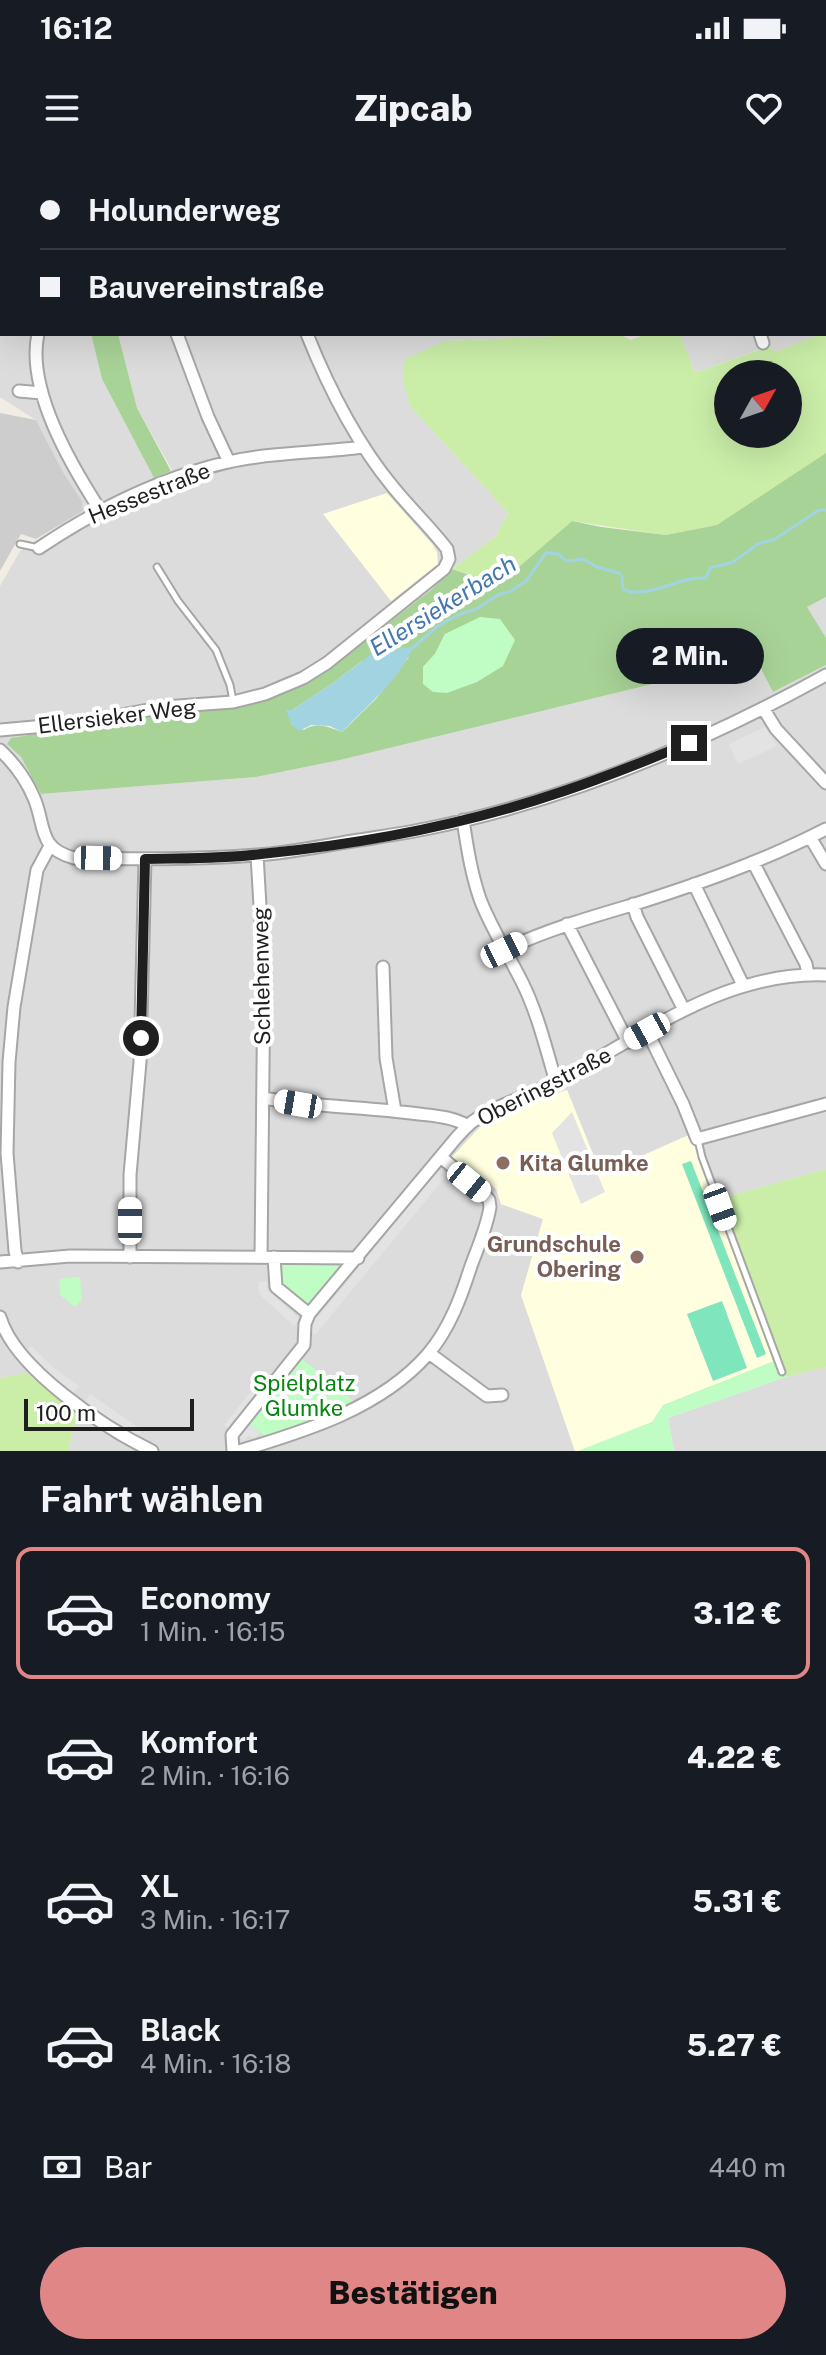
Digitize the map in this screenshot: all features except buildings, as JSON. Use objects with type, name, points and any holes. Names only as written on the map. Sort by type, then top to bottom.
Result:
[{"type":"street","points":[[38,336],[35,348],[42,393],[71,465],[100,510]]},
{"type":"street","points":[[178,336],[208,417],[229,462]]},
{"type":"street","points":[[308,336],[334,397],[363,447]]},
{"type":"street","points":[[19,391],[42,393]]},
{"type":"street","name":"Hessestraße","points":[[39,548],[100,510],[169,480],[229,462],[363,447]]},
{"type":"street","name":"Ellersieker Weg","points":[[0,730],[79,723],[164,707],[233,702],[265,694],[303,678],[327,663],[441,573],[449,559],[447,549],[363,447]]},
{"type":"street","points":[[0,750],[19,769],[27,784],[35,801],[41,830],[50,846],[65,855],[74,858],[145,859],[257,855],[425,829],[564,791],[689,743],[826,675]]},
{"type":"street","points":[[763,708],[776,729],[826,783]]},
{"type":"street","points":[[463,820],[480,898],[523,984],[540,1026],[556,1082]]},
{"type":"street","points":[[504,950],[567,924],[753,862],[826,829]]},
{"type":"street","points":[[810,837],[826,864]]},
{"type":"street","points":[[18,1262],[7,1153],[9,1062],[14,1007],[37,870],[50,846]]},
{"type":"street","name":"Schlehenweg","points":[[257,855],[264,974],[267,1257],[276,1287],[309,1314]]},
{"type":"street","points":[[130,1257],[130,1175],[140,1062],[145,859]]},
{"type":"street","points":[[753,862],[806,964],[808,975]]},
{"type":"street","points":[[694,884],[743,985]]},
{"type":"street","points":[[633,904],[684,1010]]},
{"type":"street","points":[[567,924],[628,1042]]},
{"type":"street","points":[[383,967],[386,1058],[395,1111]]},
{"type":"street","name":"Oberingstraße","points":[[309,1314],[476,1119],[556,1082],[705,999],[743,985],[826,975]]},
{"type":"street","points":[[647,1031],[697,1139],[826,1104]]},
{"type":"street","points":[[263,1098],[458,1119],[468,1126]]},
{"type":"street","points":[[239,1451],[312,1427],[378,1396],[429,1353],[460,1300],[490,1207],[484,1194],[441,1157]]},
{"type":"street","points":[[0,1262],[70,1256],[358,1258]]},
{"type":"street","points":[[233,1451],[232,1435],[304,1345],[309,1314]]},
{"type":"street","points":[[0,1317],[12,1344],[44,1378],[118,1432],[152,1451]]},
{"type":"street","points":[[429,1353],[487,1396],[502,1395]]},
{"type":"lane","points":[[20,544],[39,548]]},
{"type":"lane","points":[[157,567],[178,601],[216,650],[230,685],[233,702]]},
{"type":"lane","points":[[697,1139],[782,1372]]},
{"type":"shaded area","points":[[0,336],[91,336],[102,379],[154,478],[170,490],[180,484],[137,408],[119,336],[559,336],[446,341],[410,406],[508,513],[495,537],[333,667],[272,699],[244,705],[173,710],[11,738],[7,744],[21,757],[41,794],[256,777],[340,760],[673,679],[748,644],[773,692],[826,665],[826,1169],[719,1199],[691,1134],[601,1174],[567,1090],[523,1106],[480,1127],[452,1157],[469,1175],[474,1170],[496,1189],[501,1204],[543,1219],[522,1295],[575,1451],[68,1451],[78,1411],[26,1373],[0,1378],[0,586],[20,551],[83,511],[82,501],[36,420],[0,397]]},
{"type":"shaded area","points":[[681,336],[817,336],[775,352],[769,346],[731,360],[714,360],[714,366],[695,373]]},
{"type":"shaded area","points":[[0,413],[36,420],[82,501],[83,511],[36,539],[21,534],[0,571]]},
{"type":"shaded area","points":[[387,493],[433,545],[438,564],[391,601],[323,514]]},
{"type":"shaded area","points":[[826,597],[826,638],[806,607]]},
{"type":"shaded area","points":[[765,727],[777,746],[738,764],[729,744]]},
{"type":"shaded area","name":"Grundschule Obering","points":[[567,1090],[601,1174],[691,1134],[719,1199],[779,1359],[663,1405],[652,1422],[578,1451],[575,1451],[521,1295],[543,1219],[501,1204],[496,1189],[474,1170],[469,1175],[452,1157],[480,1127],[523,1106]]},
{"type":"shaded area","points":[[572,1112],[605,1192],[581,1204],[552,1133]]},
{"type":"shaded area","points":[[440,1169],[447,1175],[315,1335],[308,1329]]},
{"type":"shaded area","points":[[267,1281],[267,1290],[300,1319],[294,1326],[259,1294],[258,1282]]},
{"type":"shaded area","points":[[31,1346],[79,1386],[73,1393],[48,1375],[25,1352]]},
{"type":"shaded area","points":[[826,1367],[826,1451],[674,1451],[668,1418],[786,1377]]},
{"type":"shaded area","points":[[256,1385],[262,1391],[241,1417],[260,1433],[255,1439],[249,1435],[244,1441],[224,1425]]},
{"type":"shaded area","points":[[90,1394],[142,1430],[138,1438],[85,1402]]},
{"type":"green space","points":[[91,336],[119,336],[137,408],[171,471],[154,478],[102,379]]},
{"type":"green space","points":[[559,336],[622,336],[631,340],[641,336],[681,336],[695,373],[714,366],[714,448],[802,448],[802,360],[731,360],[770,346],[775,352],[816,336],[826,336],[826,453],[718,525],[666,535],[572,521],[498,585],[452,569],[495,537],[508,513],[410,406],[403,380],[405,359],[446,341]]},
{"type":"green space","points":[[826,453],[826,597],[807,607],[826,638],[826,665],[773,692],[748,644],[673,679],[340,760],[256,777],[41,794],[21,757],[7,744],[11,738],[174,710],[244,705],[272,699],[333,666],[431,590],[452,569],[498,585],[572,521],[666,535],[717,525]],"holes":[[[445,634],[503,666],[423,667],[435,654]],[[409,657],[376,699],[342,732],[319,726],[304,730],[292,725],[287,710],[292,710],[362,661]]]},
{"type":"green space","points":[[480,617],[500,619],[515,640],[503,666],[477,682],[447,693],[433,692],[423,684],[423,667],[435,654],[445,634]]},
{"type":"green space","points":[[691,1161],[766,1354],[757,1358],[682,1164]]},
{"type":"green space","points":[[826,1169],[826,1367],[786,1377],[719,1199]]},
{"type":"green space","points":[[286,1263],[334,1263],[338,1273],[312,1303],[300,1303],[280,1287],[279,1268]]},
{"type":"green space","points":[[80,1277],[82,1299],[75,1307],[60,1295],[59,1279]]},
{"type":"green space","points":[[722,1301],[747,1368],[713,1381],[687,1314]]},
{"type":"green space","name":"Spielplatz Glumke","points":[[301,1358],[355,1402],[310,1422],[265,1436],[248,1423]]},
{"type":"green space","points":[[779,1359],[786,1377],[668,1418],[674,1451],[578,1451],[652,1422],[663,1405]]},
{"type":"green space","points":[[26,1373],[78,1411],[68,1451],[0,1451],[0,1378]]},
{"type":"water","points":[[412,649],[399,672],[342,732],[330,726],[311,725],[299,731],[292,725],[286,710],[292,710],[373,653]]},
{"type":"waterway","name":"Ellersiekerbach","points":[[409,651],[438,626],[526,581],[546,553],[558,554],[567,561],[583,559],[619,573],[623,590],[644,592],[685,580],[706,578],[710,568],[733,562],[758,544],[775,539],[819,510],[826,510]]},
{"type":"place","name":"Kita Glumke","points":[[503,1163]]},
{"type":"place","name":"Grundschule Obering","points":[[637,1257]]},
{"type":"route","points":[[141,1038],[145,859],[257,855],[425,829],[564,791],[689,743]]}]
